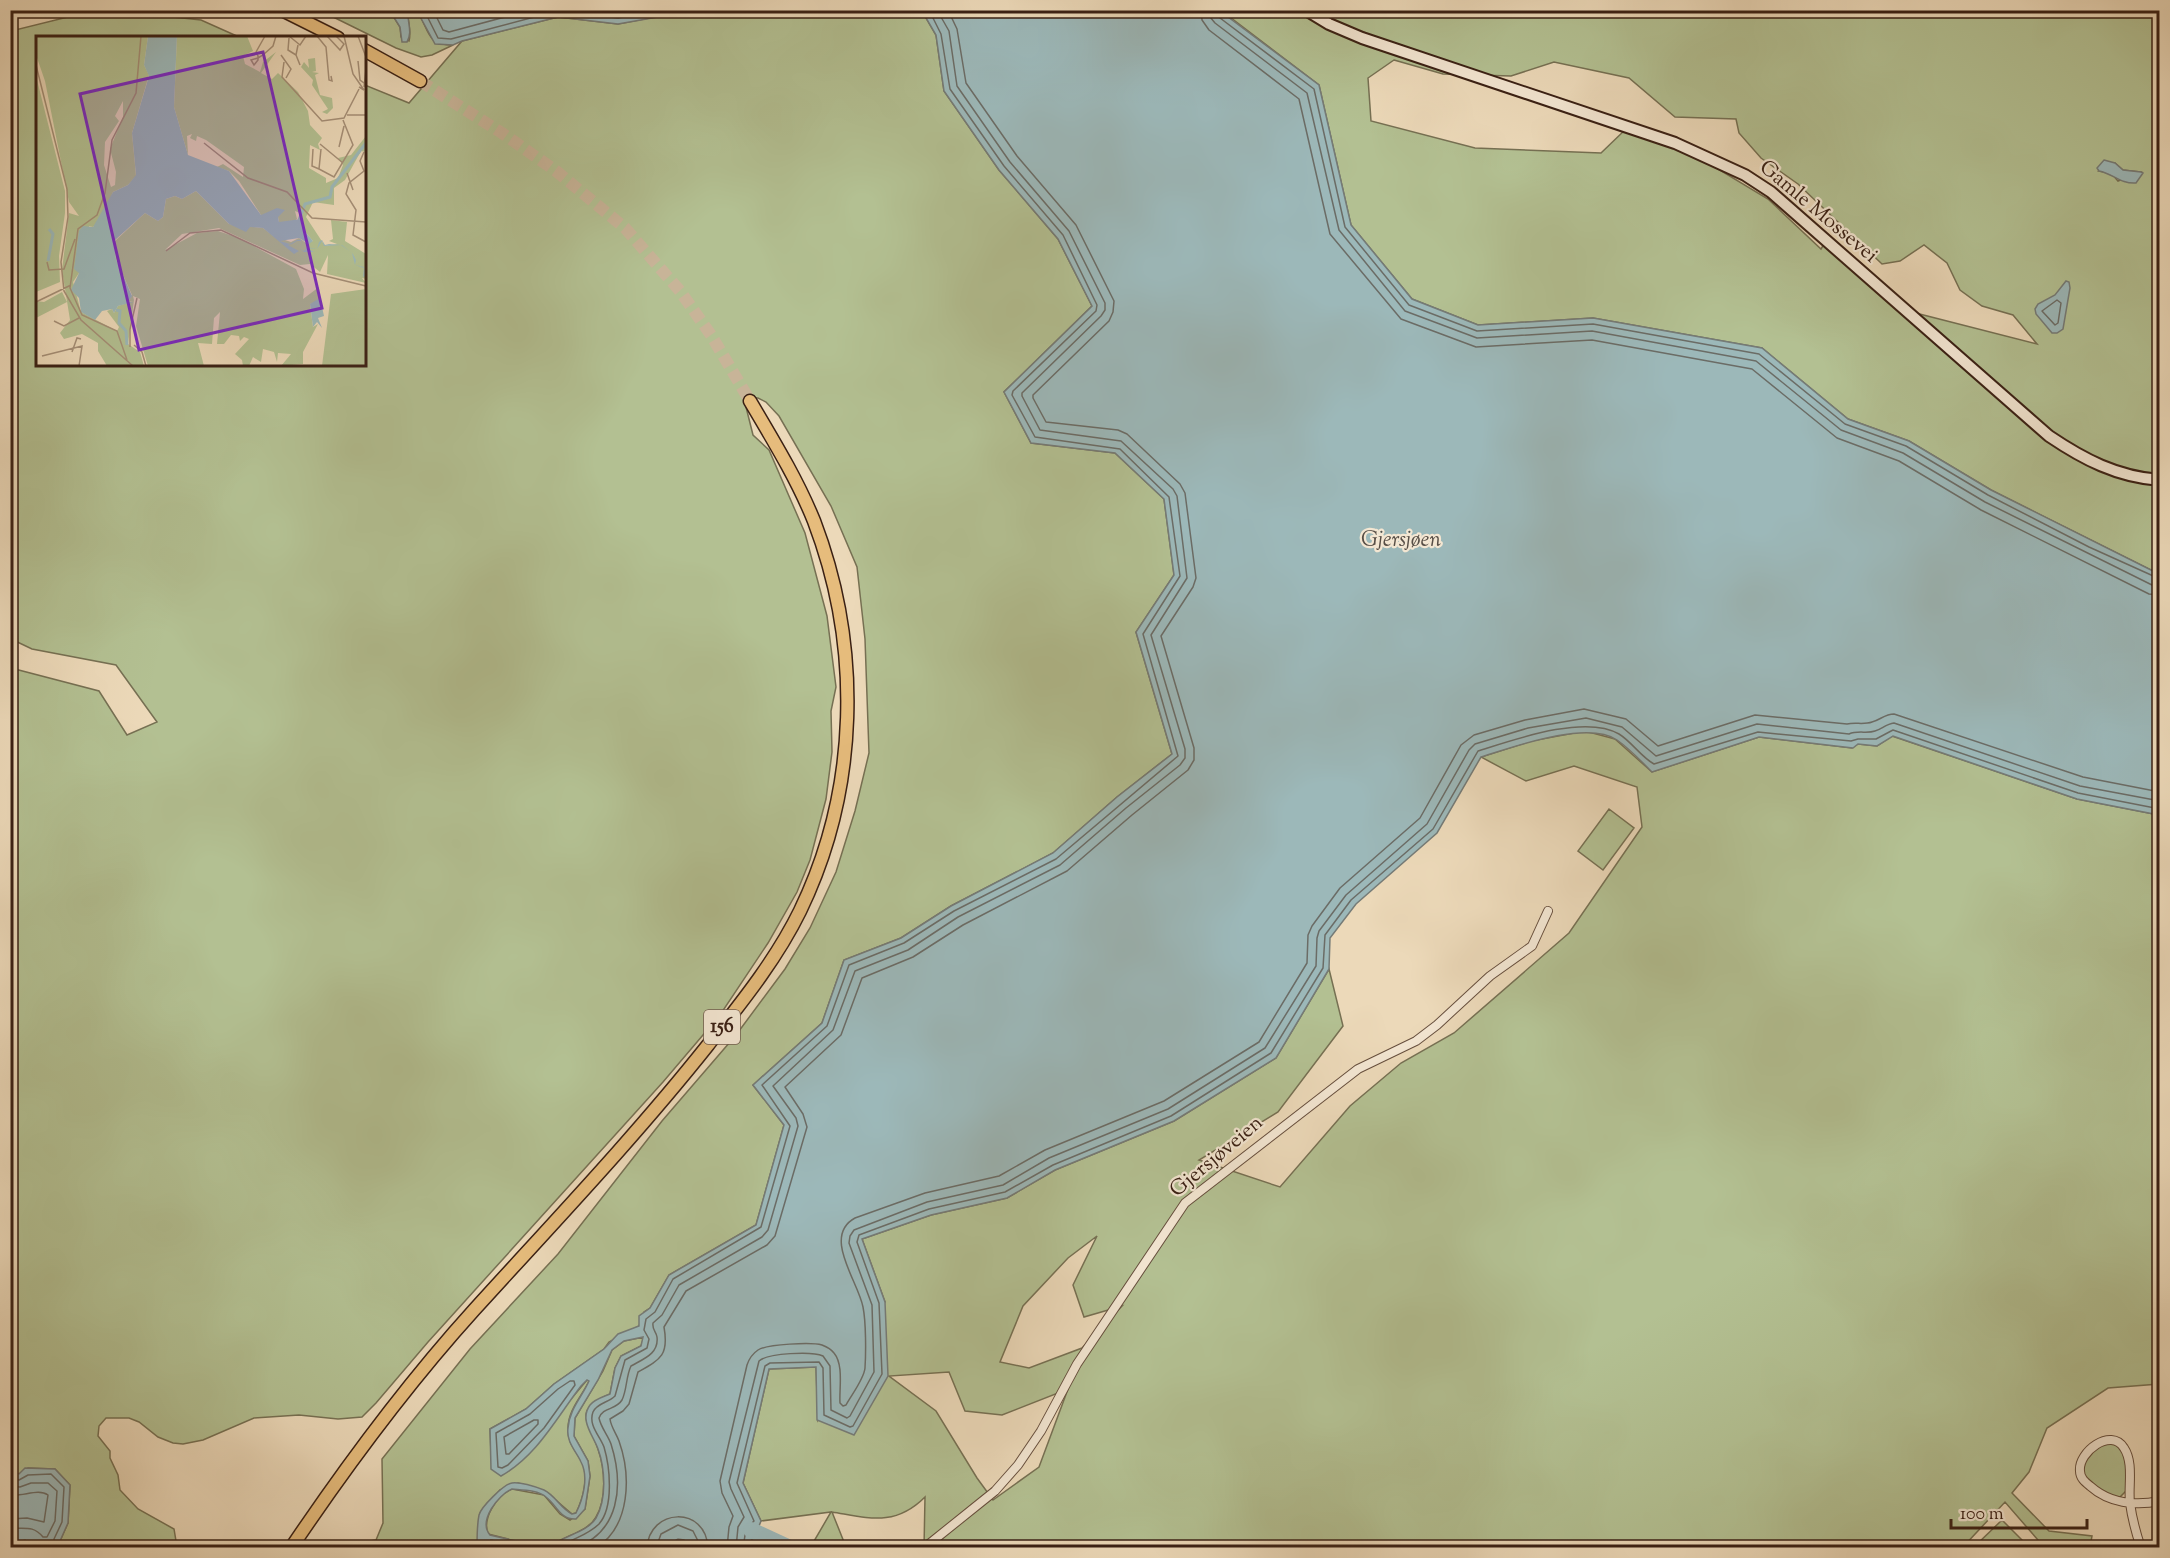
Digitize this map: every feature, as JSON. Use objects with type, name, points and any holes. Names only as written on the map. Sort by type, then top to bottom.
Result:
[{"type":"main road","points":[[282,10],[334,36]]},
{"type":"main road","name":"Gamle Mossevei","points":[[1306,10],[1329,24],[1362,38],[1676,143],[1744,175],[1771,192],[2049,436],[2072,452],[2102,467],[2126,475],[2160,480]]},
{"type":"main road","points":[[366,52],[420,81]]},
{"type":"main road","name":"156","points":[[291,1548],[433,1357],[594,1180],[726,1023],[774,956],[800,912],[811,886],[830,829],[844,757],[848,708],[843,632],[828,563],[812,517],[787,465],[750,401]]},
{"type":"street","name":"Gjersjøveien","points":[[924,1548],[995,1491],[1018,1465],[1041,1431],[1077,1364],[1185,1203],[1358,1069],[1416,1041],[1437,1025],[1490,976],[1532,946],[1548,911]]},
{"type":"street","points":[[2141,1548],[2130,1503],[2129,1468],[2124,1446],[2109,1441],[2091,1447],[2081,1461],[2080,1471],[2083,1480],[2092,1489],[2110,1499],[2130,1503],[2160,1501]]},
{"type":"green space","points":[[108,10],[201,20],[237,36],[36,36],[36,366],[366,366],[366,85],[409,103],[462,41],[558,17],[618,24],[692,10],[922,11],[936,35],[944,91],[999,170],[1058,239],[1092,306],[1004,392],[1031,443],[1115,453],[1164,499],[1174,575],[1136,632],[1172,754],[1117,797],[1053,853],[951,906],[901,938],[844,960],[822,1023],[753,1085],[784,1125],[756,1225],[669,1275],[650,1308],[644,1312],[639,1326],[609,1342],[604,1349],[554,1384],[526,1409],[490,1429],[491,1453],[566,1405],[587,1380],[589,1381],[569,1421],[569,1438],[582,1462],[585,1474],[583,1495],[576,1513],[572,1514],[545,1491],[518,1483],[500,1490],[480,1513],[477,1547],[338,1547],[376,1540],[383,1523],[382,1459],[470,1349],[558,1254],[662,1121],[736,1035],[785,969],[810,928],[836,872],[855,811],[869,753],[865,639],[857,567],[831,506],[779,416],[766,402],[758,398],[745,403],[753,435],[769,450],[805,533],[827,616],[836,687],[831,711],[832,752],[826,799],[810,860],[797,892],[768,943],[720,1015],[663,1082],[362,1417],[338,1419],[299,1415],[254,1418],[203,1440],[183,1444],[158,1437],[139,1422],[129,1418],[106,1418],[99,1426],[98,1436],[110,1451],[120,1490],[138,1509],[174,1529],[177,1547],[82,1547],[76,1541],[73,1542],[72,1547],[61,1547],[60,1541],[68,1523],[70,1485],[55,1469],[28,1468],[19,1474],[11,1471],[11,668],[99,691],[127,735],[157,722],[116,665],[32,649],[11,639],[11,31],[92,11]]},
{"type":"green space","points":[[2018,10],[2028,13],[2033,10],[2159,11],[2159,574],[1991,490],[1909,441],[1848,419],[1762,348],[1593,318],[1478,325],[1412,299],[1351,225],[1319,85],[1222,11]],"holes":[[[1394,60],[1443,74],[1511,76],[1554,62],[1629,78],[1675,117],[1736,119],[1739,133],[1761,158],[1798,184],[1882,264],[1900,261],[1924,245],[1947,263],[1960,290],[1982,306],[2013,315],[2037,344],[1904,310],[1826,241],[1821,249],[1768,199],[1675,143],[1628,127],[1601,153],[1475,148],[1371,121],[1368,78]],[[2115,163],[2123,170],[2140,172],[2118,181],[2112,174],[2099,171]]]},
{"type":"green space","points":[[321,11],[390,11],[400,27],[401,37],[409,41],[408,11],[417,11],[433,39],[453,45],[432,55],[421,57],[396,48]]},
{"type":"green space","points":[[1585,731],[1615,739],[1652,772],[1759,737],[1852,748],[1858,744],[1877,746],[1892,736],[2077,799],[2159,815],[2159,1384],[2108,1388],[2047,1428],[2029,1472],[2012,1493],[2049,1531],[2092,1536],[2090,1547],[2044,1547],[2005,1502],[1962,1548],[924,1548],[925,1497],[914,1507],[892,1517],[870,1518],[832,1512],[846,1547],[810,1548],[831,1512],[761,1521],[743,1483],[769,1369],[816,1367],[818,1420],[885,1302],[862,1239],[931,1215],[1007,1198],[1055,1170],[1174,1121],[1276,1058],[1329,969],[1343,1026],[1278,1112],[1199,1160],[1280,1187],[1350,1106],[1401,1063],[1454,1033],[1569,933],[1642,827],[1637,787],[1574,766],[1526,781],[1481,757],[1531,741]],"holes":[[[1097,1236],[1073,1285],[1084,1317],[1122,1306],[1082,1348],[1029,1368],[1000,1362],[1023,1306],[1068,1258]],[[949,1372],[965,1411],[1002,1415],[1068,1389],[1039,1467],[993,1500],[936,1411],[889,1376]]]},
{"type":"green space","points":[[1609,809],[1634,828],[1603,870],[1578,851]]},
{"type":"green space","points":[[644,1337],[641,1346],[621,1356],[615,1368],[610,1394],[598,1400],[587,1411],[587,1423],[598,1449],[603,1475],[602,1502],[596,1517],[581,1530],[550,1547],[519,1548],[519,1545],[508,1539],[488,1534],[487,1521],[492,1508],[501,1496],[512,1489],[544,1495],[560,1514],[570,1520],[585,1509],[590,1476],[588,1461],[574,1436],[575,1418],[603,1371],[612,1350],[624,1341]]},
{"type":"green space","points":[[2109,1441],[2124,1446],[2129,1488],[2116,1501],[2083,1480],[2081,1461],[2091,1447]]},
{"type":"green space","points":[[2002,1520],[2029,1547],[1974,1547]]},
{"type":"green space","points":[[751,1530],[761,1532],[783,1547],[749,1547],[750,1541],[757,1536],[751,1533]]},
{"type":"water","points":[[390,11],[408,11],[410,31],[407,42],[402,42],[400,27]]},
{"type":"water","points":[[417,11],[692,11],[618,24],[558,17],[453,45],[435,44]]},
{"type":"water","name":"Gjersjøen","points":[[922,11],[1220,11],[1319,85],[1351,225],[1412,299],[1478,325],[1593,318],[1762,348],[1848,419],[1909,441],[1991,490],[2159,574],[2159,815],[2077,799],[1893,736],[1877,746],[1858,744],[1853,748],[1759,737],[1652,772],[1617,740],[1604,735],[1588,733],[1550,737],[1481,757],[1437,833],[1356,904],[1330,938],[1329,969],[1276,1058],[1174,1121],[1055,1170],[1007,1198],[931,1215],[862,1239],[885,1302],[888,1376],[854,1435],[817,1420],[816,1367],[769,1369],[743,1483],[761,1521],[757,1531],[751,1530],[751,1534],[758,1537],[750,1541],[749,1547],[686,1547],[684,1540],[678,1539],[669,1547],[550,1547],[587,1527],[600,1510],[603,1493],[602,1465],[598,1449],[586,1422],[587,1411],[594,1401],[610,1394],[615,1368],[621,1356],[641,1346],[643,1337],[624,1341],[612,1350],[598,1380],[575,1418],[574,1436],[588,1461],[590,1476],[585,1509],[576,1519],[571,1519],[562,1515],[543,1495],[512,1489],[496,1502],[486,1523],[490,1535],[516,1541],[519,1547],[491,1540],[499,1547],[477,1547],[479,1515],[488,1502],[508,1484],[524,1484],[544,1490],[572,1514],[576,1513],[583,1495],[585,1474],[570,1442],[568,1428],[573,1409],[589,1381],[587,1380],[581,1386],[536,1447],[514,1468],[501,1476],[491,1469],[490,1429],[526,1409],[554,1384],[604,1349],[618,1334],[639,1326],[639,1316],[650,1308],[669,1275],[756,1225],[784,1125],[753,1085],[822,1023],[844,960],[901,938],[951,906],[1053,853],[1117,797],[1172,754],[1136,632],[1174,575],[1164,499],[1115,453],[1031,443],[1004,392],[1092,306],[1058,239],[999,170],[944,91],[936,35]]},
{"type":"water","points":[[2104,160],[2115,163],[2123,170],[2143,173],[2136,183],[2126,182],[2099,171],[2097,168]]},
{"type":"water","points":[[2066,281],[2069,282],[2070,288],[2063,329],[2052,333],[2036,314],[2035,309],[2038,304],[2055,295]]},
{"type":"water","points":[[25,1468],[55,1469],[70,1485],[68,1523],[60,1541],[61,1547],[35,1547],[25,1540],[11,1541],[11,1471],[19,1474]]},
{"type":"waterway","points":[[751,1530],[790,1548]]},
{"type":"tunnel","points":[[420,81],[502,133],[556,171],[625,228],[680,291],[711,335],[750,401]]}]
